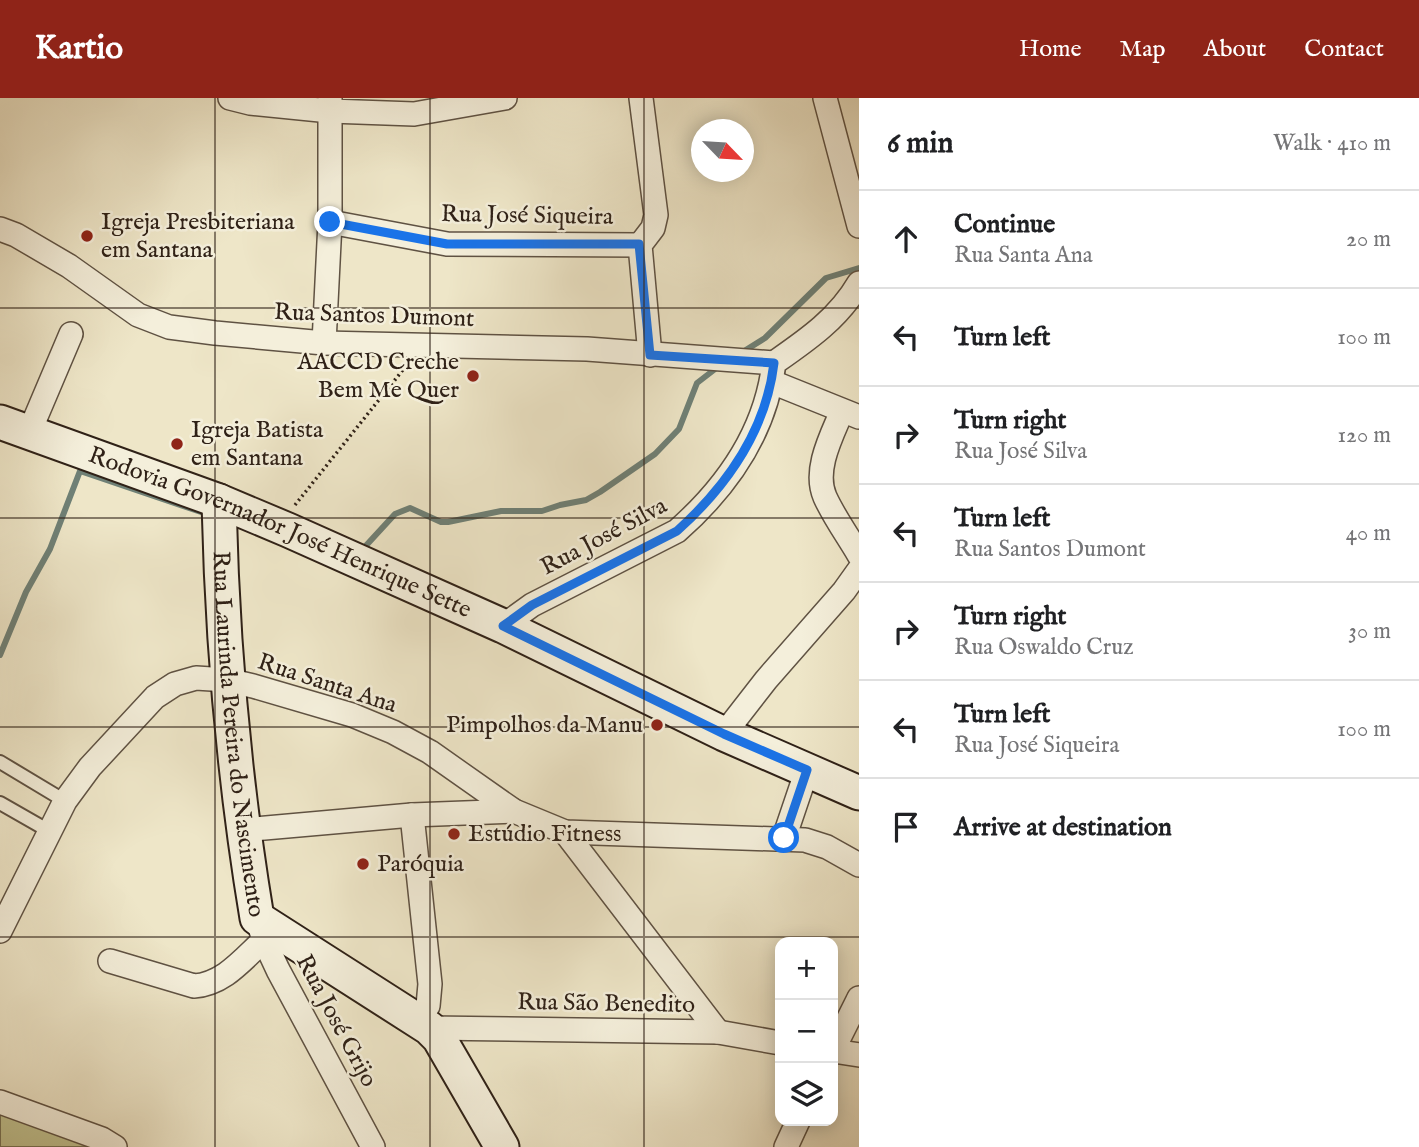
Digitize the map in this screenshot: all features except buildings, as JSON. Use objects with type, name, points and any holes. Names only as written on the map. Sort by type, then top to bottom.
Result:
[{"type":"main road","name":"Rodovia Governador José Henrique Sette","points":[[15,428],[219,501],[503,626],[724,734],[801,776],[859,793]]},
{"type":"main road","name":"Rua Laurinda Pereira do Nascimento","points":[[219,501],[222,619],[227,680],[243,830],[261,929],[424,1023],[439,1038],[502,1147]]},
{"type":"street","points":[[230,98],[250,103],[330,104],[414,114],[494,99]]},
{"type":"street","points":[[641,98],[656,215],[653,228],[639,244],[650,355]]},
{"type":"street","points":[[825,98],[859,226]]},
{"type":"street","points":[[324,343],[330,222],[330,104]]},
{"type":"street","name":"Rua José Siqueira","points":[[330,222],[447,244],[639,244]]},
{"type":"street","name":"Rua Santos Dumont","points":[[0,229],[69,266],[138,315],[169,327],[324,343],[547,348],[650,355],[773,373],[850,414],[828,444],[822,472],[824,494],[859,555]]},
{"type":"street","points":[[773,373],[823,328],[850,299],[859,283]]},
{"type":"street","points":[[15,428],[71,334]]},
{"type":"street","name":"Rua José Silva","points":[[503,626],[532,605],[642,551],[677,531],[687,522],[745,453],[773,373]]},
{"type":"street","points":[[724,734],[859,570]]},
{"type":"street","name":"Rua Santa Ana","points":[[0,931],[65,801],[90,767],[155,697],[175,684],[196,678],[227,680],[253,686],[352,715],[393,732],[429,752],[514,811],[565,832],[805,840],[827,847],[859,865]]},
{"type":"street","points":[[687,735],[801,776],[784,838]]},
{"type":"street","name":"Rua Santa Ana","points":[[243,830],[412,815],[514,811]]},
{"type":"street","points":[[412,815],[430,984],[424,1023]]},
{"type":"street","points":[[565,832],[718,1032]]},
{"type":"street","points":[[110,961],[194,986],[207,985],[219,980],[261,929]]},
{"type":"street","name":"Rua José Grijo","points":[[261,929],[373,1147]]},
{"type":"street","points":[[838,1040],[859,999]]},
{"type":"street","name":"Rua São Benedito","points":[[424,1023],[718,1032],[775,1042]]},
{"type":"street","points":[[838,1051],[859,1055]]},
{"type":"street","points":[[0,1102],[102,1139],[116,1147]]},
{"type":"street","points":[[786,1147],[796,1126]]},
{"type":"lane","points":[[0,762],[65,801]]},
{"type":"lane","points":[[0,803],[49,831]]},
{"type":"path","points":[[294,507],[405,366]]},
{"type":"green space","points":[[0,1107],[67,1134],[91,1147],[0,1147]]},
{"type":"waterway","points":[[741,353],[765,338],[826,278],[859,268]]},
{"type":"waterway","points":[[361,551],[395,514],[410,508],[441,522],[448,522],[501,511],[542,511],[586,500],[655,454],[679,429],[697,383],[719,366]]},
{"type":"waterway","points":[[0,655],[26,592],[50,549],[80,471],[201,512]]},
{"type":"place","name":"Igreja Presbiteriana em Santana","points":[[87,236]]},
{"type":"place","name":"AACCD Creche Bem Me Quer","points":[[473,376]]},
{"type":"place","name":"Igreja Batista em Santana","points":[[177,444]]},
{"type":"place","name":"Pimpolhos da Manu","points":[[657,725]]},
{"type":"place","name":"Estúdio Fitness","points":[[454,834]]},
{"type":"place","name":"Paróquia","points":[[363,864]]},
{"type":"route","points":[[330,222],[447,244],[639,244],[650,355],[774,363],[772,382],[745,453],[696,514],[677,531],[532,605],[503,626],[724,734],[807,770],[784,838]]}]
